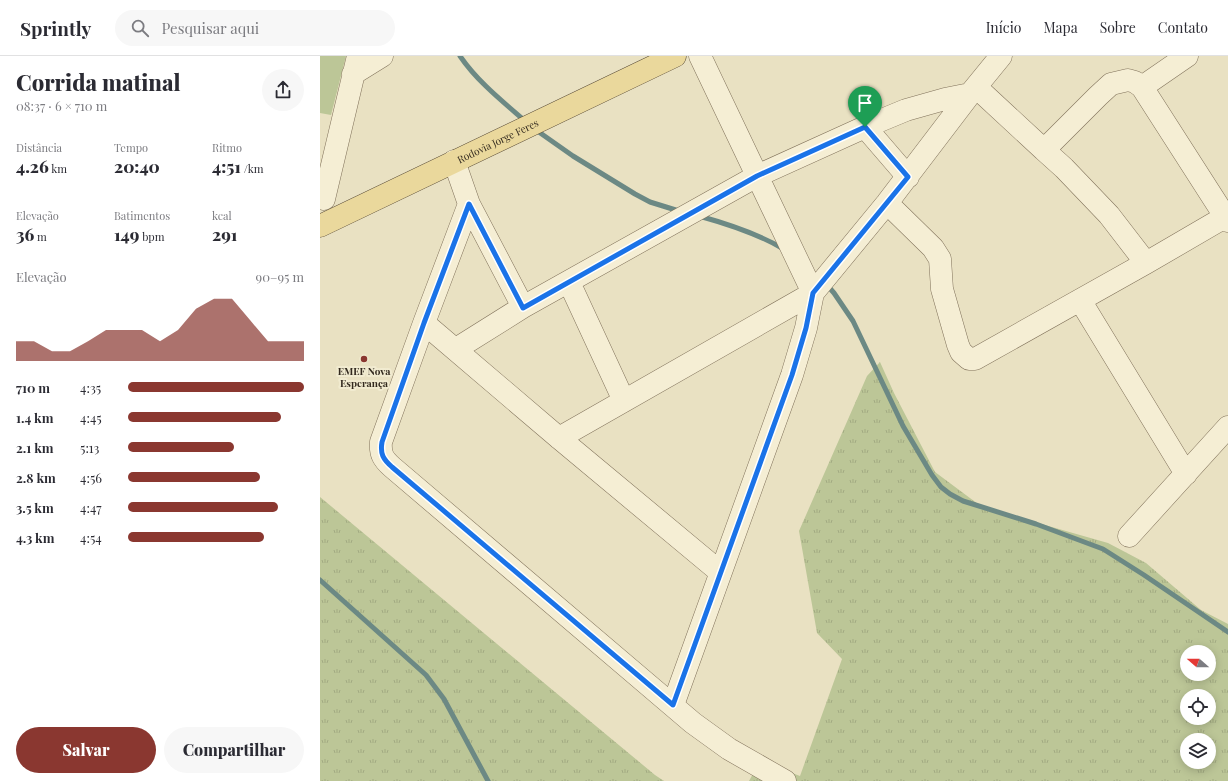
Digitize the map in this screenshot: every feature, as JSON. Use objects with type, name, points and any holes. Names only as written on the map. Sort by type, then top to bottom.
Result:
[{"type":"main road","name":"Rodovia Jorge Feres","points":[[320,226],[675,56]]},
{"type":"street","points":[[342,215],[322,197],[356,65],[382,56]]},
{"type":"street","points":[[673,705],[794,368],[806,328],[813,293],[700,56]]},
{"type":"street","points":[[559,438],[813,293],[908,177],[1001,56]]},
{"type":"street","points":[[1142,87],[1187,56]]},
{"type":"street","points":[[886,203],[933,248],[940,259],[942,289],[958,345],[961,352],[969,359],[975,359],[1227,219],[1142,87],[1135,82],[1128,80],[1111,84],[1044,150]]},
{"type":"street","points":[[456,349],[523,308],[757,176],[906,110],[973,91]]},
{"type":"street","points":[[973,91],[1044,150],[1068,173],[1109,215],[1146,263]]},
{"type":"street","points":[[865,127],[908,177]]},
{"type":"street","points":[[454,161],[469,204],[523,308]]},
{"type":"street","points":[[469,204],[424,323],[382,442],[381,454],[384,460],[693,723],[729,749],[785,781]]},
{"type":"street","points":[[569,282],[624,401]]},
{"type":"street","points":[[1080,300],[1186,474]]},
{"type":"street","points":[[424,323],[720,572]]},
{"type":"street","points":[[1129,536],[1228,427]]},
{"type":"green space","points":[[320,56],[346,56],[331,115],[320,113]]},
{"type":"green space","points":[[880,362],[894,393],[935,472],[982,507],[1108,543],[1146,563],[1201,610],[1228,624],[1228,781],[749,781],[760,761],[800,776],[842,659],[817,633],[799,531],[867,376]]},
{"type":"green space","points":[[320,497],[655,775],[664,781],[320,781]]},
{"type":"waterway","points":[[460,56],[474,74],[525,121]]},
{"type":"waterway","points":[[536,130],[573,156],[635,194],[650,202],[679,211]]},
{"type":"waterway","points":[[699,216],[742,229],[782,248]]},
{"type":"waterway","points":[[827,285],[853,321],[903,426],[932,475],[941,487],[963,501],[1036,524],[1103,549],[1228,632]]},
{"type":"waterway","points":[[320,580],[426,675],[444,699],[488,781]]},
{"type":"place","name":"EMEF Nova Esperança","points":[[364,359]]},
{"type":"route","points":[[865,127],[908,177],[813,293],[801,348],[792,375],[673,705],[384,460],[380,448],[424,323],[469,204],[523,308],[757,176],[865,127]]}]
